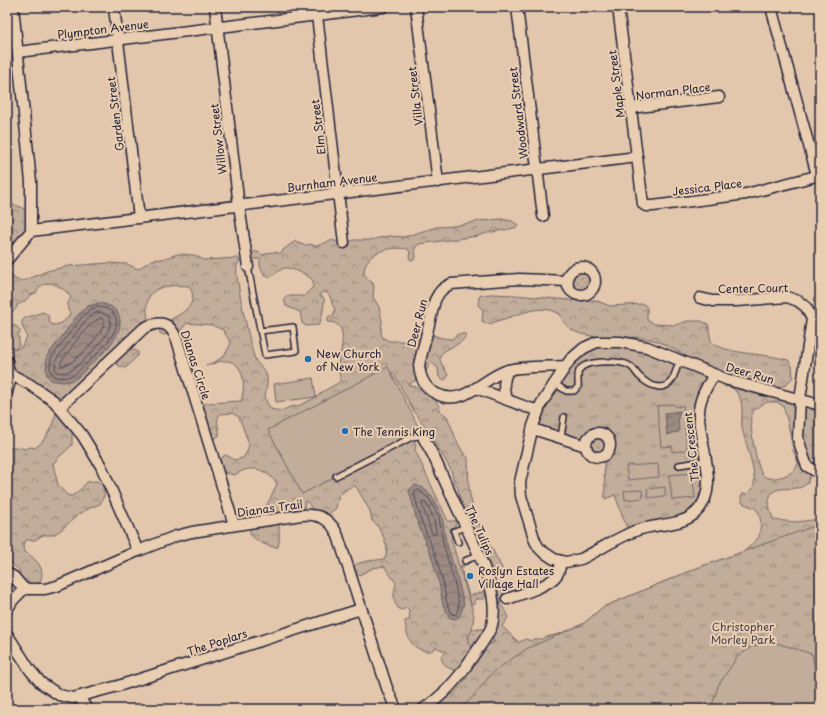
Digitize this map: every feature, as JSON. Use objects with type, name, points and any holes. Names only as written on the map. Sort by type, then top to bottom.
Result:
[{"type":"street","points":[[7,260],[31,231],[32,191],[13,7]]},
{"type":"street","name":"Garden Street","points":[[114,7],[139,218]]},
{"type":"street","name":"Willow Street","points":[[215,7],[239,206],[248,267]]},
{"type":"street","name":"Plympton Avenue","points":[[18,52],[217,27],[316,11],[382,7]]},
{"type":"street","name":"Villa Street","points":[[416,7],[438,182]]},
{"type":"street","name":"Woodward Street","points":[[517,7],[543,216]]},
{"type":"street","name":"Maple Street","points":[[621,7],[637,157]]},
{"type":"street","points":[[771,7],[819,175]]},
{"type":"street","name":"Elm Street","points":[[316,11],[344,243]]},
{"type":"street","name":"Norman Place","points":[[631,108],[719,97]]},
{"type":"street","name":"Burnham Avenue","points":[[31,231],[637,157]]},
{"type":"street","name":"Jessica Place","points":[[637,157],[642,202],[646,206],[746,194],[819,175]]},
{"type":"street","name":"Deer Run","points":[[566,366],[508,370],[462,396],[455,398],[442,397],[432,392],[426,386],[420,375],[419,365],[435,300],[440,290],[450,284],[519,279],[568,281]]},
{"type":"street","name":"Center Court","points":[[700,298],[713,301],[788,298],[798,301],[806,307],[812,320],[800,400],[798,438],[808,466],[812,470],[820,472]]},
{"type":"street","name":"Dianas Circle","points":[[60,407],[141,331],[156,323],[167,325],[172,329],[177,340],[234,526]]},
{"type":"street","name":"Deer Run","points":[[538,410],[566,366],[584,348],[597,342],[620,342],[647,347],[728,380],[820,405]]},
{"type":"street","points":[[7,361],[10,374],[7,392]]},
{"type":"street","points":[[508,370],[503,383],[504,393],[508,400]]},
{"type":"street","points":[[10,374],[42,392],[60,407],[82,435],[98,461],[138,551]]},
{"type":"street","name":"The Crescent","points":[[562,561],[566,562],[581,559],[636,531],[684,520],[693,516],[703,505],[706,498],[708,478],[699,409],[701,400],[714,375]]},
{"type":"street","points":[[476,388],[526,408],[538,410],[532,429],[520,482],[521,496],[535,541],[539,548],[549,557],[562,561],[559,571],[550,582],[507,600]]},
{"type":"street","points":[[532,429],[586,446]]},
{"type":"street","name":"The Tulips","points":[[422,709],[438,698],[454,682],[466,666],[491,627],[493,610],[492,595],[484,568],[433,455],[424,439]]},
{"type":"street","name":"Dianas Trail","points":[[24,588],[45,588],[57,586],[138,551],[183,534],[309,514],[324,517],[332,524],[338,536],[387,688],[396,709]]},
{"type":"street","points":[[7,573],[14,577],[24,588],[13,600],[7,610]]},
{"type":"street","name":"The Poplars","points":[[79,697],[361,609]]},
{"type":"street","points":[[7,634],[30,670],[41,683],[49,690],[63,697],[79,697],[87,709]]},
{"type":"lane","points":[[248,267],[260,331],[265,355],[296,351],[293,327],[260,331]]},
{"type":"lane","points":[[554,383],[566,391],[574,391],[578,387],[578,374],[582,367],[588,364],[606,362],[625,363],[632,367],[639,376],[652,386],[661,387],[671,381],[680,360]]},
{"type":"lane","points":[[561,438],[564,417]]},
{"type":"lane","name":"The Tulips","points":[[336,476],[412,437],[420,436],[424,439]]},
{"type":"lane","points":[[679,465],[706,461]]},
{"type":"lane","points":[[458,542],[454,531],[466,527]]},
{"type":"lane","points":[[465,561],[478,555]]},
{"type":"green space","points":[[7,203],[21,207],[28,212],[28,227],[7,255]]},
{"type":"green space","points":[[501,219],[512,221],[518,225],[517,227],[478,236],[419,244],[415,248],[416,257],[414,260],[409,258],[410,252],[408,249],[394,248],[379,252],[368,260],[365,266],[364,274],[373,283],[373,297],[379,307],[382,321],[381,333],[383,338],[389,341],[412,341],[412,333],[414,328],[422,326],[438,337],[442,338],[452,339],[458,334],[465,334],[466,336],[441,355],[440,360],[448,376],[446,379],[442,380],[439,377],[438,368],[432,363],[429,365],[424,375],[408,385],[424,391],[433,397],[441,412],[447,416],[462,451],[468,458],[469,490],[474,514],[503,570],[502,574],[493,581],[506,585],[509,589],[504,594],[500,604],[508,615],[507,620],[502,626],[517,641],[520,642],[526,639],[531,641],[533,639],[541,639],[559,634],[583,624],[603,607],[697,568],[745,551],[759,537],[761,523],[759,513],[755,508],[742,502],[741,497],[743,494],[747,494],[752,490],[754,477],[751,459],[743,433],[741,400],[733,389],[730,387],[725,387],[715,376],[679,352],[660,342],[643,338],[596,336],[578,333],[564,323],[560,314],[552,311],[544,309],[528,311],[488,324],[482,321],[483,310],[478,305],[479,297],[481,295],[515,295],[579,301],[595,300],[610,306],[644,304],[647,308],[647,320],[655,324],[675,325],[688,321],[701,321],[708,324],[713,343],[724,349],[788,360],[792,366],[793,377],[786,385],[777,388],[790,402],[806,404],[820,397],[820,463],[809,477],[808,483],[804,486],[799,488],[779,489],[772,493],[769,507],[774,520],[796,522],[820,519],[820,569],[690,709],[426,709],[445,696],[454,694],[467,678],[468,671],[475,666],[471,662],[457,671],[451,669],[445,665],[441,657],[446,652],[436,647],[432,650],[425,651],[412,644],[406,631],[405,621],[410,620],[409,610],[407,608],[401,610],[396,605],[394,598],[396,583],[384,566],[373,568],[355,577],[352,567],[363,562],[384,559],[387,548],[384,538],[377,525],[372,521],[370,511],[357,488],[353,485],[339,495],[336,508],[323,519],[310,511],[310,505],[305,501],[304,511],[285,519],[280,525],[278,547],[263,544],[250,534],[250,527],[268,503],[277,484],[268,474],[258,469],[246,470],[235,475],[224,472],[220,469],[218,464],[222,457],[226,455],[235,460],[243,458],[247,452],[249,444],[239,417],[232,413],[220,414],[218,417],[219,436],[210,440],[201,406],[207,403],[241,401],[243,378],[238,367],[234,363],[225,361],[206,366],[220,359],[226,353],[231,343],[223,330],[212,325],[187,323],[181,330],[164,335],[160,333],[159,326],[184,311],[189,306],[192,300],[192,294],[189,286],[167,286],[154,291],[147,303],[148,324],[146,330],[122,338],[119,341],[138,352],[138,356],[125,368],[119,366],[115,362],[65,407],[73,430],[72,445],[53,464],[58,485],[67,495],[72,496],[87,482],[97,481],[102,485],[105,494],[100,504],[79,514],[53,535],[43,535],[35,540],[27,540],[24,542],[23,546],[25,552],[34,558],[40,566],[42,576],[37,586],[31,586],[25,583],[20,577],[19,570],[11,563],[7,554],[7,448],[35,448],[40,444],[50,429],[58,405],[10,378],[7,389],[7,353],[10,353],[7,348],[7,266],[12,277],[19,281],[26,280],[47,271],[69,266],[108,263],[127,264],[138,269],[152,260],[162,259],[178,254],[194,255],[204,260],[238,258],[240,261],[237,266],[237,272],[243,312],[255,359],[267,377],[266,400],[271,409],[281,411],[290,407],[298,406],[317,397],[322,392],[340,382],[338,366],[342,347],[342,333],[340,327],[335,323],[328,322],[328,317],[333,316],[335,309],[328,293],[325,292],[319,295],[324,298],[324,300],[323,312],[319,325],[306,326],[302,323],[300,312],[286,306],[284,299],[286,296],[304,296],[313,287],[313,281],[300,272],[288,268],[285,268],[271,276],[265,276],[260,266],[260,259],[250,257],[250,252],[258,252],[263,255],[272,252],[281,254],[283,250],[295,241],[303,245],[311,244],[314,246],[335,241],[341,245],[354,240],[370,240],[388,236],[404,237],[436,227],[454,226],[479,221]],"holes":[[[51,283],[57,285],[71,298],[68,306],[70,313],[69,316],[63,322],[53,325],[50,323],[48,315],[43,312],[25,318],[22,323],[27,337],[21,347],[14,350],[19,345],[19,337],[17,334],[20,333],[20,330],[16,326],[9,325],[12,319],[8,318],[8,314],[14,311],[17,305],[25,301],[30,295],[36,293],[42,286]],[[390,371],[395,376],[414,412],[428,430],[451,470],[454,482],[458,488],[462,508],[498,601],[493,622],[492,633],[494,642],[486,646],[485,652],[481,653],[476,646],[473,647],[468,643],[468,637],[472,630],[474,615],[452,542],[451,532],[457,522],[448,521],[415,450],[416,445],[414,440],[417,439]],[[767,402],[777,402],[783,406],[788,423],[793,450],[798,463],[792,472],[778,478],[765,477],[762,474],[758,463],[751,427],[751,416],[755,409]]]},
{"type":"green space","points":[[581,267],[591,271],[595,281],[591,291],[581,295],[571,291],[567,281],[571,271]]},
{"type":"green space","points":[[620,342],[714,375],[701,400],[708,477],[699,510],[629,534],[615,495],[605,499],[604,456],[611,445],[610,440],[606,435],[597,433],[591,435],[587,441],[533,429],[538,410],[584,348]]},
{"type":"green space","name":"The Tennis King","points":[[388,367],[421,432],[302,494],[268,430]]},
{"type":"green space","points":[[313,378],[316,397],[276,402],[274,384]]},
{"type":"green space","points":[[673,404],[678,407],[683,405],[687,450],[672,452],[672,446],[661,447],[657,406]]},
{"type":"green space","points":[[598,433],[607,436],[610,445],[607,454],[598,457],[589,454],[586,445],[589,436]]},
{"type":"green space","points":[[658,464],[659,477],[628,480],[626,466]]},
{"type":"green space","points":[[692,473],[695,498],[672,500],[669,475]]},
{"type":"green space","points":[[665,487],[665,496],[648,498],[647,489]]},
{"type":"green space","points":[[642,490],[643,498],[625,500],[624,491]]},
{"type":"green space","name":"Christopher Morley Park","points":[[820,524],[820,709],[460,709],[471,699],[494,671],[528,648],[583,624],[603,607],[697,568]]},
{"type":"green space","points":[[463,565],[464,567],[461,569],[469,596],[483,592],[480,583],[483,583],[486,594],[484,599],[475,599],[475,604],[471,604],[459,566]]},
{"type":"green space","points":[[7,573],[24,589],[7,610]]},
{"type":"green space","points":[[472,629],[490,629],[491,631],[494,642],[483,653],[481,653],[476,646],[473,647],[468,643],[468,637]]},
{"type":"green space","points":[[770,641],[812,654],[820,698],[820,709],[711,709],[718,686],[737,657],[751,647]]},
{"type":"water","points":[[99,303],[113,308],[117,312],[120,320],[116,336],[105,351],[80,376],[66,382],[51,380],[47,375],[46,369],[47,356],[78,315],[88,306]]},
{"type":"water","points":[[680,411],[680,415],[678,415],[679,432],[667,435],[665,413]]},
{"type":"water","points":[[415,485],[423,488],[433,498],[442,516],[446,542],[464,604],[460,616],[456,619],[450,618],[443,605],[439,583],[431,555],[417,521],[409,490]]},
{"type":"place","name":"New Church of New York","points":[[308,359]]},
{"type":"place","name":"The Tennis King","points":[[345,431]]},
{"type":"place","name":"Roslyn Estates Village Hall","points":[[470,576]]}]
